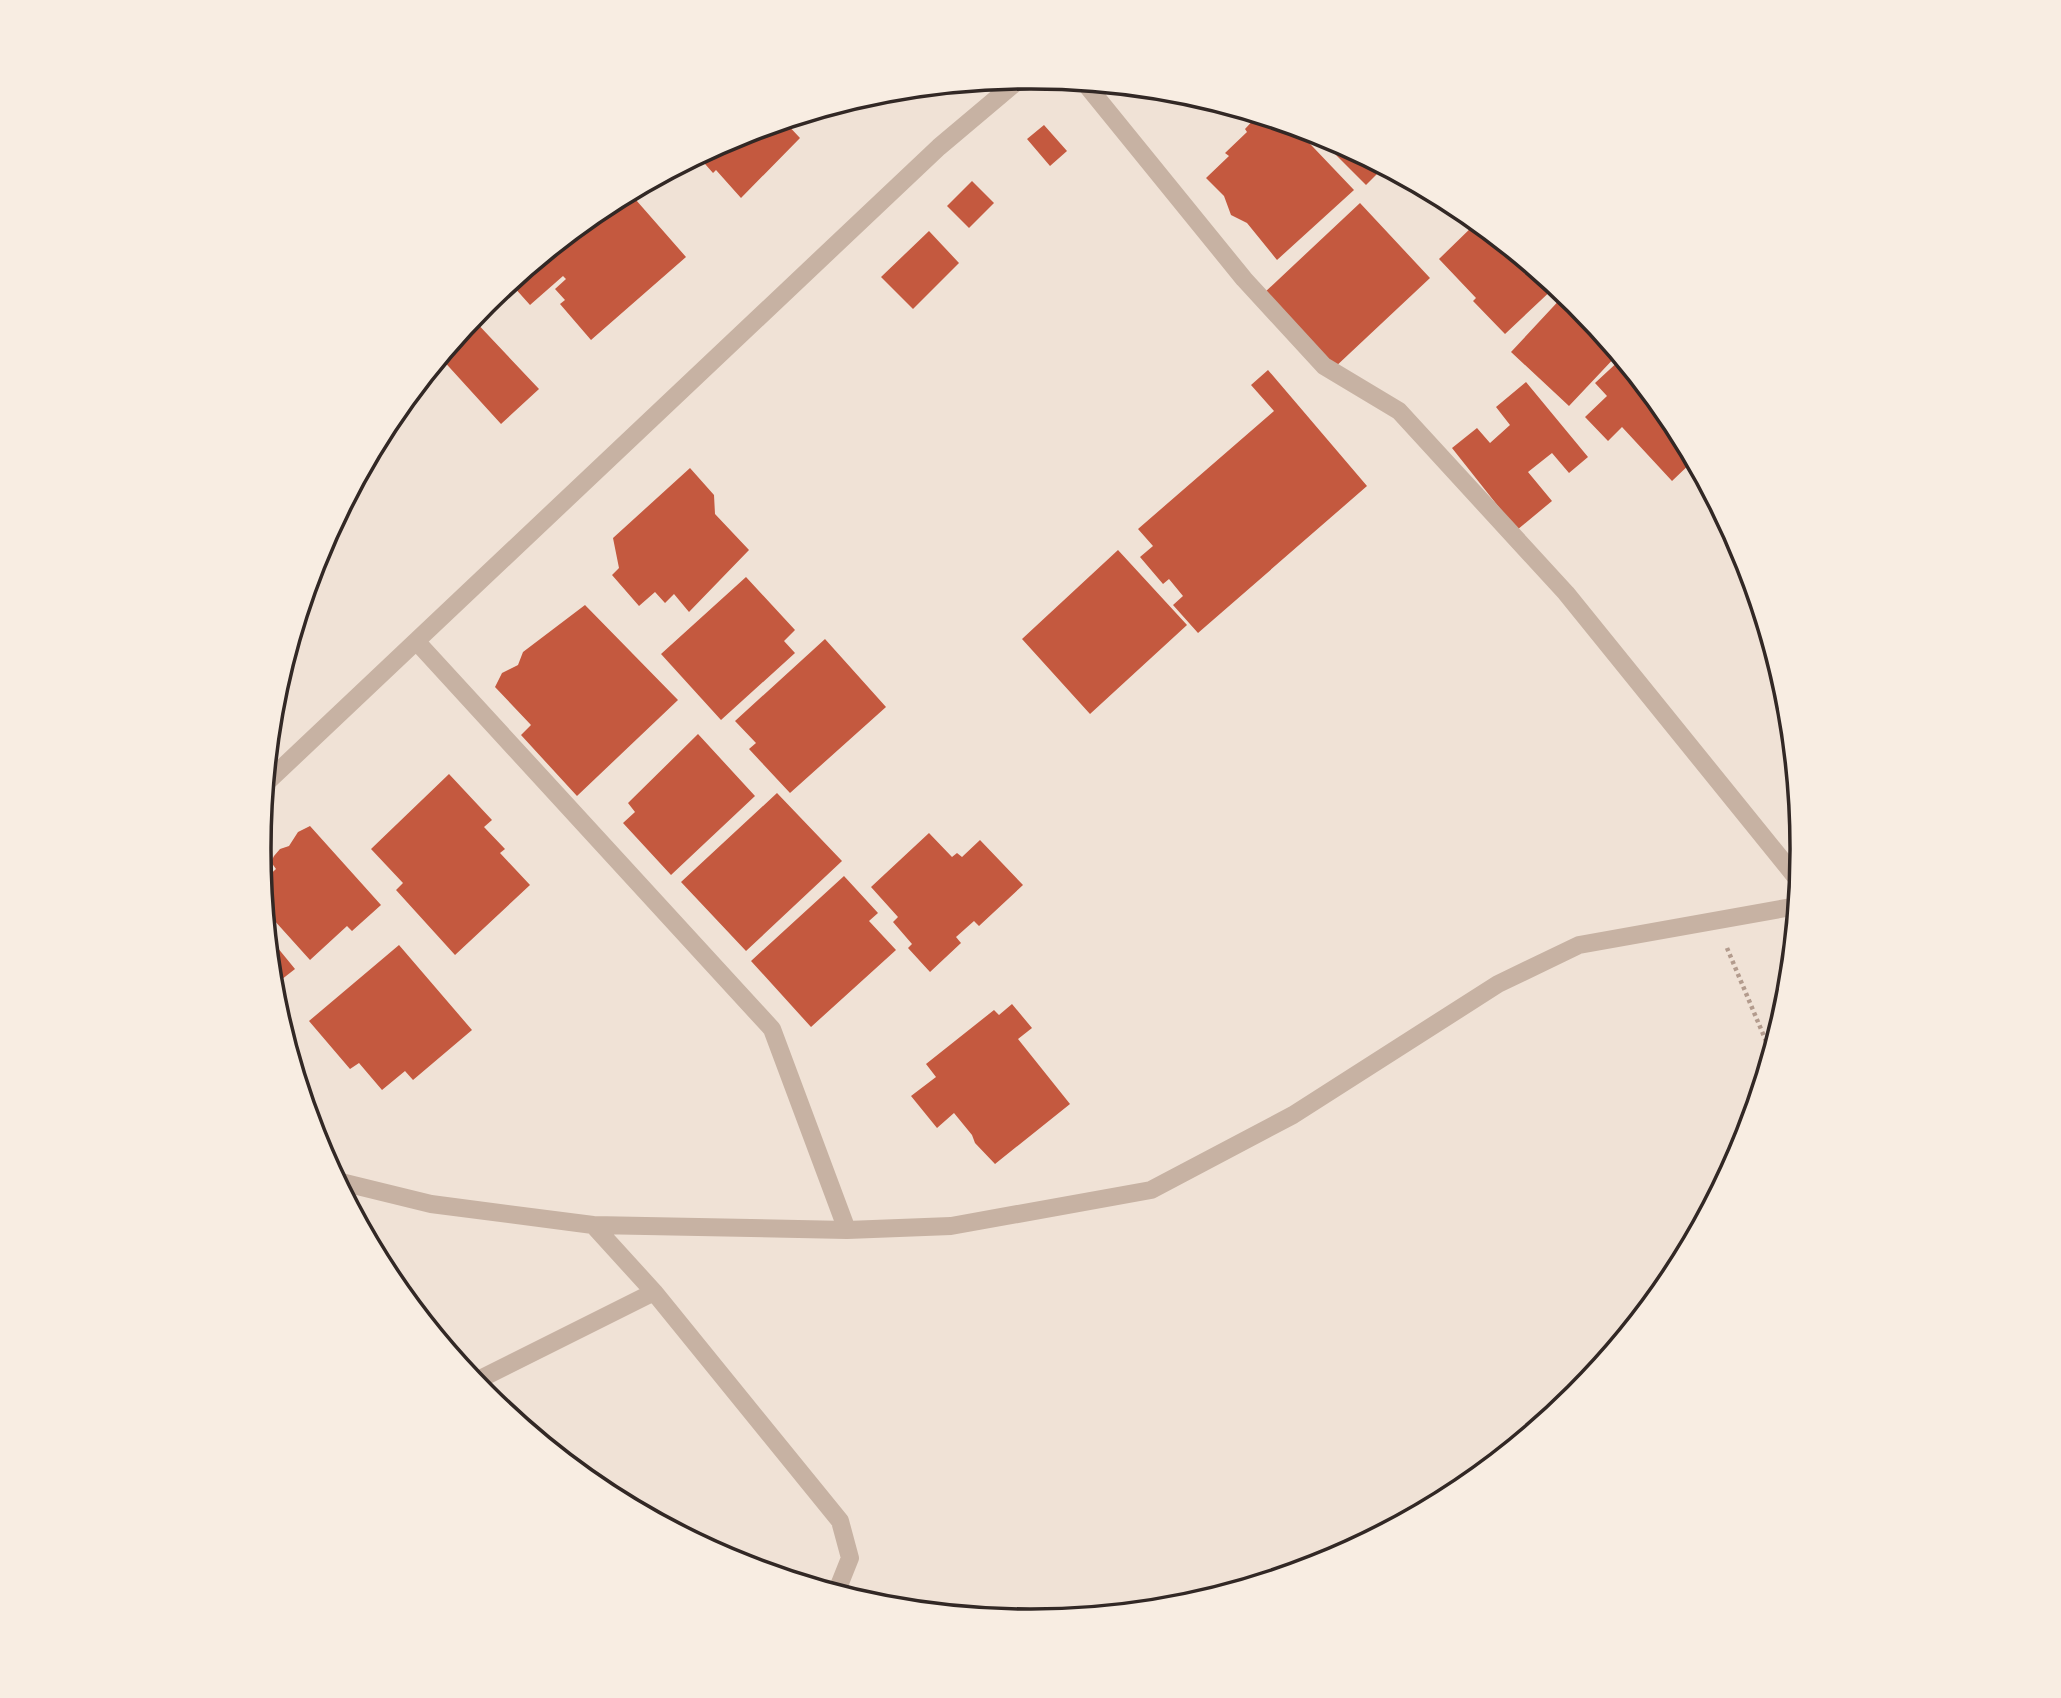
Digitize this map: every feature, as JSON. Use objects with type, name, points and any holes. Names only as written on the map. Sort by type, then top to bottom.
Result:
[{"type":"street","points":[[274,775],[939,147],[1007,90]]},
{"type":"street","points":[[1092,92],[1244,279],[1324,366],[1399,411],[1566,593],[1790,869]]},
{"type":"street","points":[[417,642],[772,1029],[847,1230]]},
{"type":"street","points":[[348,1184],[431,1204],[593,1224],[847,1230],[951,1226],[1151,1190],[1293,1115],[1498,984],[1579,945],[1788,908]]},
{"type":"street","points":[[593,1224],[654,1292],[840,1521],[850,1558],[839,1584]]},
{"type":"street","points":[[484,1377],[654,1292]]},
{"type":"path","points":[[1715,920],[1765,1040]]},
{"type":"building","points":[[1251,123],[1309,142],[1354,190],[1277,260],[1247,223],[1231,215],[1224,196],[1206,178],[1229,156],[1225,153],[1247,132],[1245,129]]},
{"type":"building","points":[[1044,125],[1067,151],[1050,166],[1027,139]]},
{"type":"building","points":[[791,128],[800,138],[741,198],[716,170],[713,173],[704,163],[740,147]]},
{"type":"building","points":[[1334,153],[1377,174],[1366,185]]},
{"type":"building","points":[[972,181],[994,203],[969,228],[947,206]]},
{"type":"building","points":[[636,200],[686,257],[591,340],[560,304],[565,300],[555,289],[566,279],[563,276],[530,305],[517,290],[568,246]]},
{"type":"building","points":[[1360,203],[1430,278],[1333,369],[1263,294]]},
{"type":"building","points":[[1470,229],[1548,294],[1505,334],[1473,301],[1476,298],[1439,259]]},
{"type":"building","points":[[929,231],[959,263],[913,309],[881,277]]},
{"type":"building","points":[[1557,302],[1612,360],[1569,406],[1511,352]]},
{"type":"building","points":[[480,326],[539,389],[501,424],[446,364]]},
{"type":"building","points":[[1615,364],[1633,386],[1687,467],[1672,481],[1622,427],[1608,441],[1585,417],[1607,396],[1595,383]]},
{"type":"building","points":[[1268,370],[1367,486],[1198,633],[1173,605],[1183,596],[1169,579],[1163,584],[1140,557],[1153,546],[1138,529],[1274,411],[1251,385]]},
{"type":"building","points":[[1526,382],[1588,457],[1569,473],[1552,453],[1528,472],[1552,501],[1517,530],[1452,448],[1477,428],[1490,443],[1510,425],[1496,407]]},
{"type":"building","points":[[690,468],[714,495],[715,514],[749,550],[689,612],[674,594],[665,603],[655,592],[639,606],[612,575],[619,568],[613,538]]},
{"type":"building","points":[[1118,550],[1187,625],[1090,714],[1022,639]]},
{"type":"building","points":[[746,577],[795,630],[784,641],[795,653],[721,720],[661,654]]},
{"type":"building","points":[[585,605],[678,700],[577,796],[521,735],[531,725],[495,687],[502,673],[518,665],[523,652]]},
{"type":"building","points":[[825,639],[886,707],[790,793],[749,749],[756,743],[735,721]]},
{"type":"building","points":[[698,734],[755,796],[671,875],[623,823],[635,812],[628,803]]},
{"type":"building","points":[[449,774],[492,820],[484,827],[505,849],[500,853],[530,885],[455,955],[396,890],[403,883],[371,849]]},
{"type":"building","points":[[777,793],[842,861],[746,951],[681,882]]},
{"type":"building","points":[[310,826],[381,905],[352,931],[347,926],[310,960],[274,920],[272,899],[271,873],[276,869],[271,862],[280,849],[289,846],[298,832]]},
{"type":"building","points":[[929,833],[952,857],[957,853],[962,857],[980,840],[1023,885],[979,926],[974,921],[956,937],[961,943],[930,972],[908,948],[912,944],[893,922],[898,917],[871,887]]},
{"type":"building","points":[[844,876],[878,913],[869,921],[896,950],[811,1027],[751,961]]},
{"type":"building","points":[[399,945],[472,1030],[413,1080],[405,1071],[382,1090],[359,1063],[350,1069],[309,1021]]},
{"type":"building","points":[[277,947],[277,947],[295,969],[282,979]]},
{"type":"building","points":[[1012,1004],[1032,1028],[1018,1039],[1070,1104],[995,1164],[975,1143],[972,1135],[954,1113],[937,1128],[911,1096],[936,1077],[926,1064],[994,1010],[999,1015]]}]
